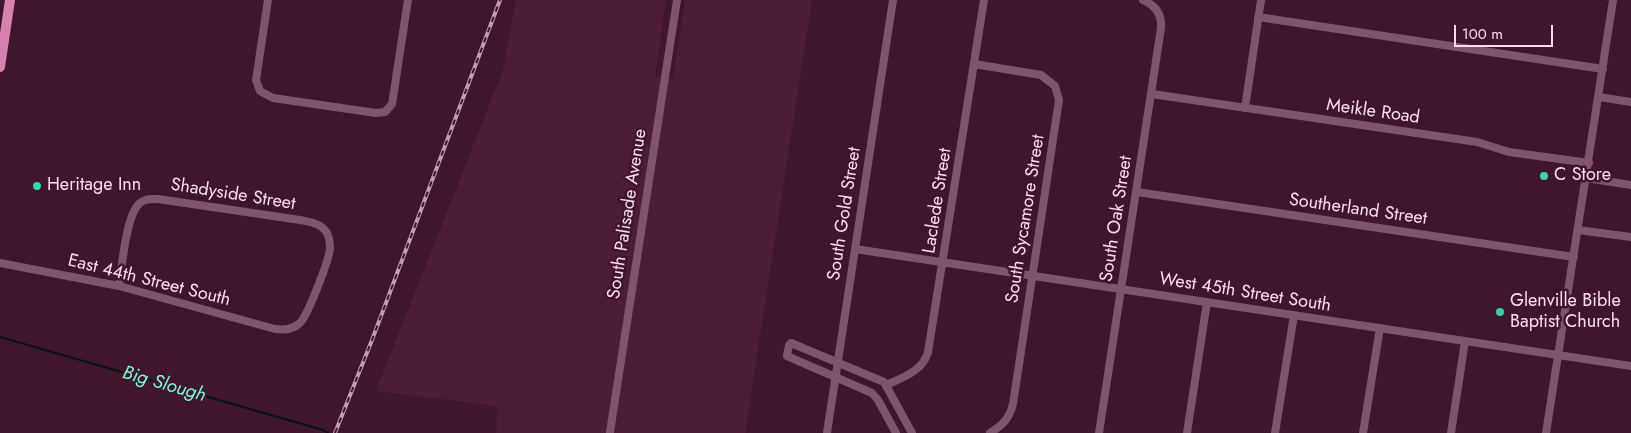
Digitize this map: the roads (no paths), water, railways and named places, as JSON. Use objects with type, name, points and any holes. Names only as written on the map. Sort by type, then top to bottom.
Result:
[{"type":"main road","points":[[0,67],[10,0]]},
{"type":"street","points":[[268,0],[256,80],[257,88],[262,93],[273,98],[376,113],[385,112],[392,104],[408,0]]},
{"type":"street","name":"South Palisade Avenue","points":[[610,432],[677,0]]},
{"type":"street","name":"South Gold Street","points":[[827,433],[893,0]]},
{"type":"street","name":"Laclede Street","points":[[886,385],[917,370],[927,357],[944,262],[984,0]]},
{"type":"street","name":"South Oak Street","points":[[1099,433],[1161,28],[1160,16],[1157,10],[1143,0]]},
{"type":"street","points":[[1245,108],[1261,0]]},
{"type":"street","points":[[1546,433],[1613,0]]},
{"type":"street","points":[[1258,18],[1602,69]]},
{"type":"street","name":"South Sycamore Street","points":[[974,64],[1041,75],[1053,84],[1059,96],[1010,413],[1006,422],[990,433]]},
{"type":"street","name":"Meikle Road","points":[[1152,94],[1477,142],[1509,152],[1589,163]]},
{"type":"street","points":[[1599,97],[1631,102]]},
{"type":"street","points":[[1586,178],[1631,184]]},
{"type":"street","name":"Southerland Street","points":[[1137,192],[1574,257]]},
{"type":"street","name":"Shadyside Street","points":[[119,286],[130,219],[136,207],[142,201],[158,198],[300,220],[320,226]]},
{"type":"street","name":"East 44th Street South","points":[[0,263],[119,286],[284,330],[291,329],[302,322],[321,277],[330,249],[330,239],[320,226]]},
{"type":"street","points":[[1578,230],[1631,238]]},
{"type":"street","name":"West 45th Street South","points":[[855,249],[1631,366]]},
{"type":"street","points":[[1187,433],[1207,302]]},
{"type":"street","points":[[1275,433],[1294,315]]},
{"type":"street","points":[[1363,433],[1380,328]]},
{"type":"street","points":[[1451,433],[1465,341]]},
{"type":"street","points":[[896,433],[876,396],[863,388],[787,356],[791,343],[880,379],[886,385],[912,433]]},
{"type":"waterway","name":"Big Slough","points":[[0,337],[328,433]]},
{"type":"railway","points":[[335,433],[500,0]]},
{"type":"place","name":"C Store","points":[[1544,176]]},
{"type":"place","name":"Heritage Inn","points":[[37,186]]},
{"type":"place","name":"Glenville Bible Baptist Church","points":[[1500,312]]}]
